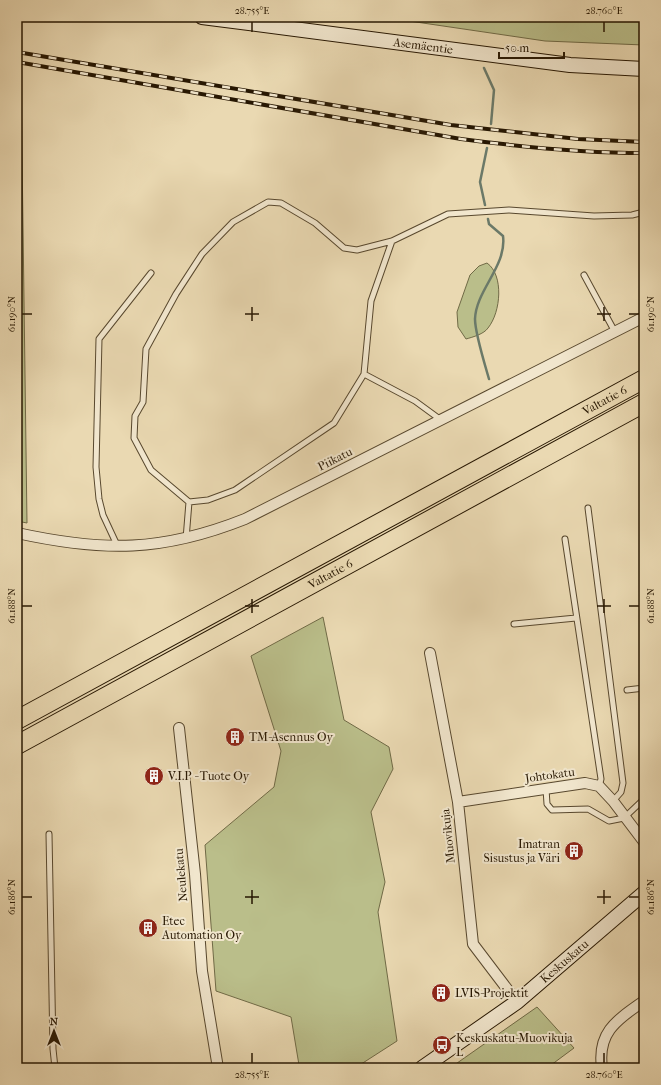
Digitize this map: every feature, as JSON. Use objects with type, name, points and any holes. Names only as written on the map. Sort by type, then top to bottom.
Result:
[{"type":"highway","name":"Valtatie 6","points":[[17,720],[644,379]]},
{"type":"highway","name":"Valtatie 6","points":[[17,745],[644,403]]},
{"type":"street","name":"Asemäentie","points":[[202,17],[570,65],[644,69]]},
{"type":"street","name":"Piikatu","points":[[17,533],[76,545],[118,546],[158,545],[212,532],[245,519],[644,317]]},
{"type":"street","name":"Muovikuja","points":[[430,653],[458,802],[473,944],[517,1002]]},
{"type":"street","name":"Neulekatu","points":[[179,728],[195,874],[202,971],[218,1068]]},
{"type":"street","name":"Johtokatu","points":[[458,802],[585,783],[599,786]]},
{"type":"street","points":[[599,786],[644,842]]},
{"type":"street","name":"Keskuskatu","points":[[422,1068],[517,1002],[644,893]]},
{"type":"street","points":[[602,1068],[601,1056],[606,1033],[628,1012],[644,1001]]},
{"type":"lane","points":[[392,241],[371,301],[364,374],[334,423],[235,490],[208,500],[189,502],[151,470],[134,438],[135,416],[143,402],[146,349],[176,294],[202,254],[233,222],[268,202],[281,203],[315,223],[344,248],[357,250],[392,241],[448,214],[509,210],[594,216],[632,215],[644,212]]},
{"type":"lane","points":[[118,546],[113,532],[104,516],[98,491],[96,427],[99,339],[151,273]]},
{"type":"lane","points":[[584,275],[615,332]]},
{"type":"lane","points":[[364,374],[415,401],[442,420]]},
{"type":"lane","points":[[186,539],[189,502]]},
{"type":"lane","points":[[588,508],[623,783],[621,792],[613,802]]},
{"type":"lane","points":[[565,539],[601,780],[599,786]]},
{"type":"lane","points":[[514,624],[576,618]]},
{"type":"lane","points":[[626,690],[644,688]]},
{"type":"lane","points":[[546,788],[547,804],[552,810],[588,809],[609,821],[624,818],[644,800]]},
{"type":"lane","points":[[48,834],[53,1049],[55,1068]]},
{"type":"green space","points":[[382,17],[644,17],[644,45],[545,41]]},
{"type":"green space","points":[[17,77],[21,78],[27,523],[17,521]]},
{"type":"green space","points":[[487,263],[496,276],[498,285],[499,294],[496,313],[484,332],[466,339],[458,327],[457,312],[470,275],[479,266]]},
{"type":"green space","points":[[323,617],[344,720],[389,747],[393,769],[371,812],[385,882],[378,912],[397,1041],[355,1068],[296,1068],[299,1065],[291,1017],[216,991],[205,845],[274,787],[281,751],[251,656]]},
{"type":"green space","points":[[537,1007],[574,1048],[547,1068],[450,1068]]},
{"type":"waterway","points":[[484,68],[494,90],[491,124]]},
{"type":"waterway","points":[[485,205],[480,182],[487,148]]},
{"type":"waterway","points":[[488,219],[489,224],[503,236],[503,247],[500,258],[480,298],[475,319],[478,340],[489,379]]},
{"type":"railway","points":[[17,52],[451,125],[578,139],[644,142]]},
{"type":"railway","points":[[17,62],[461,139],[552,149],[644,153]]},
{"type":"place","name":"TM-Asennus Oy","points":[[235,737]]},
{"type":"place","name":"V.I.P - Tuote Oy","points":[[154,776]]},
{"type":"place","name":"Imatran Sisustus ja Väri","points":[[574,851]]},
{"type":"place","name":"Etec Automation Oy","points":[[148,928]]},
{"type":"place","name":"LVIS-Projektit","points":[[441,993]]},
{"type":"place","name":"Keskuskatu-Muovikuja L","points":[[442,1045]]}]
